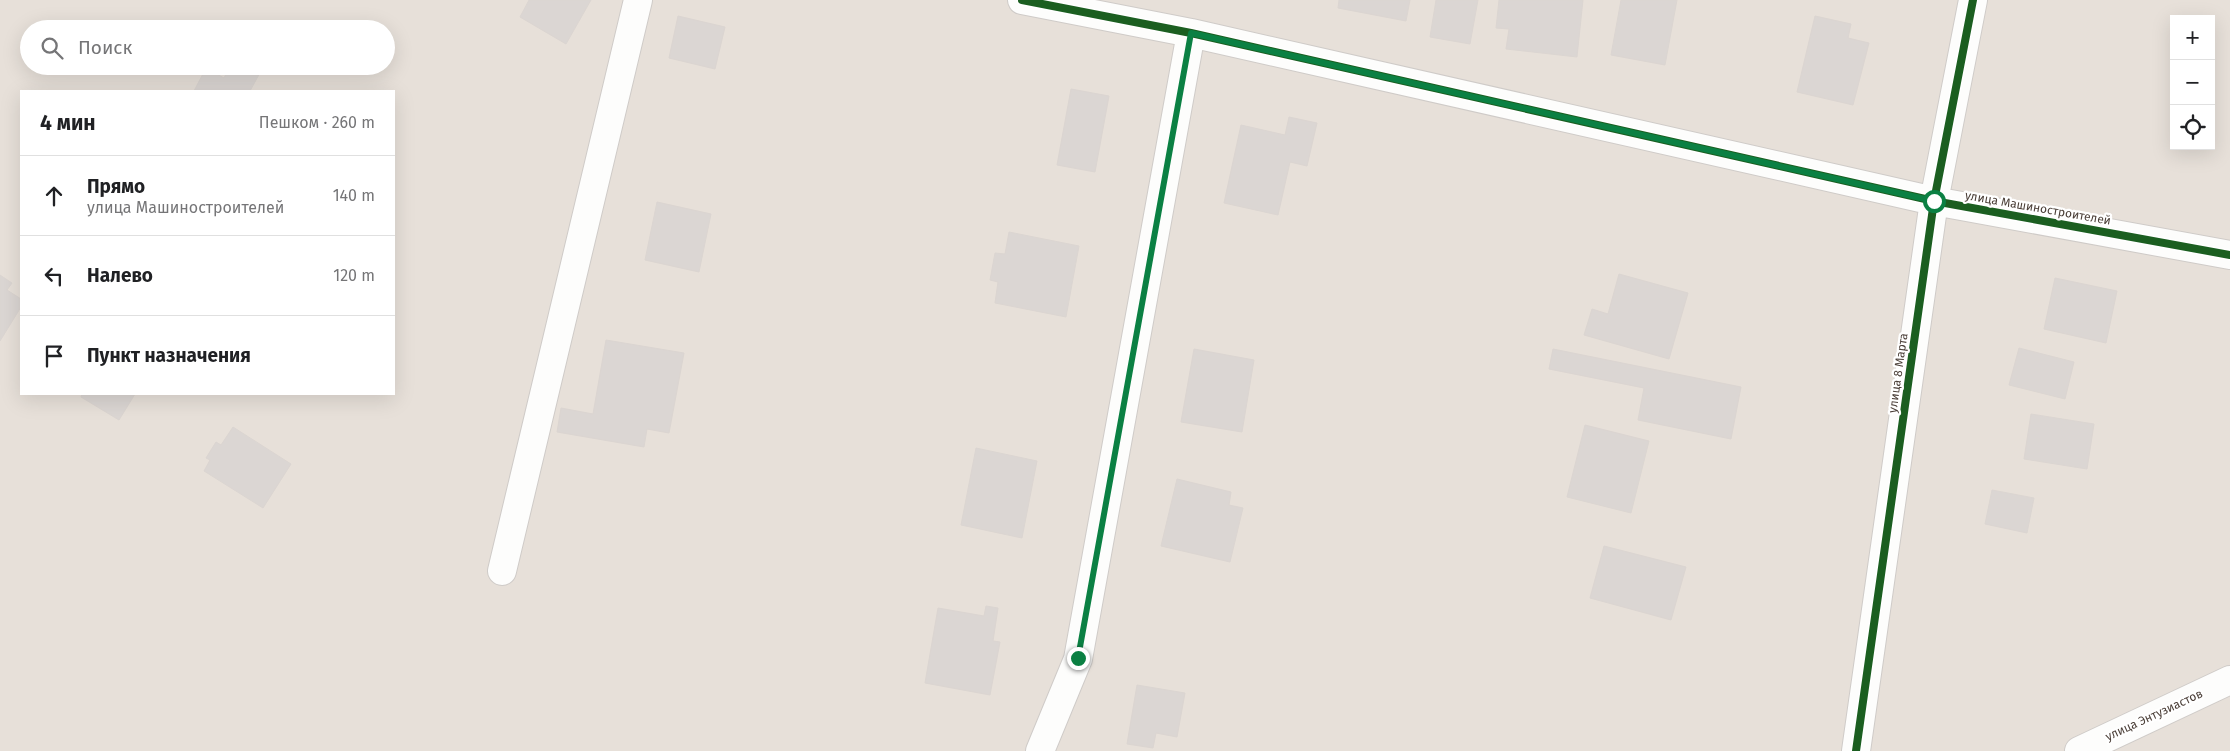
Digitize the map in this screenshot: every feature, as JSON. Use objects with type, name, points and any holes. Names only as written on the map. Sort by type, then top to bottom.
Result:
[{"type":"street","points":[[502,571],[638,0]]},
{"type":"street","name":"улица Машиностроителей","points":[[1022,0],[1191,33],[1934,201],[2230,254]]},
{"type":"street","name":"улица 8 Марта","points":[[1856,751],[1934,201],[1973,0]]},
{"type":"street","points":[[1040,751],[1078,658],[1191,33]]},
{"type":"street","name":"улица Энтузиастов","points":[[2078,751],[2230,680]]},
{"type":"shaded area","points":[[0,0],[2230,0],[2230,751],[0,751]]},
{"type":"building","points":[[529,0],[591,0],[566,44],[520,17]]},
{"type":"building","points":[[1339,0],[1410,0],[1406,21],[1338,8]]},
{"type":"building","points":[[1436,0],[1478,0],[1470,44],[1430,37]]},
{"type":"building","points":[[1499,0],[1583,0],[1577,57],[1506,49],[1509,29],[1496,28]]},
{"type":"building","points":[[1621,0],[1677,0],[1665,65],[1611,55]]},
{"type":"building","points":[[678,16],[725,27],[715,69],[669,58]]},
{"type":"building","points":[[1815,16],[1851,24],[1848,38],[1869,43],[1853,105],[1797,92]]},
{"type":"building","points":[[202,75],[219,75],[224,78],[226,75],[259,75],[251,90],[195,90]]},
{"type":"building","points":[[1071,89],[1109,96],[1095,172],[1057,165]]},
{"type":"building","points":[[1289,117],[1317,123],[1307,166],[1290,162],[1278,215],[1224,203],[1241,125],[1285,135]]},
{"type":"building","points":[[657,202],[711,214],[699,272],[645,260]]},
{"type":"building","points":[[1009,232],[1079,246],[1066,317],[995,303],[998,282],[990,280],[995,253],[1005,254]]},
{"type":"building","points":[[1619,274],[1688,293],[1669,359],[1584,335],[1592,309],[1608,314]]},
{"type":"building","points":[[0,275],[12,283],[7,290],[20,298],[20,309],[0,341]]},
{"type":"building","points":[[2055,278],[2117,291],[2106,343],[2044,329]]},
{"type":"building","points":[[606,340],[684,353],[669,433],[647,429],[644,447],[557,432],[561,408],[593,414]]},
{"type":"building","points":[[2019,348],[2074,362],[2065,399],[2009,385]]},
{"type":"building","points":[[1194,349],[1254,360],[1242,432],[1181,422]]},
{"type":"building","points":[[1553,349],[1741,387],[1731,439],[1638,420],[1644,388],[1549,369]]},
{"type":"building","points":[[82,395],[134,395],[119,420],[81,397]]},
{"type":"building","points":[[2031,414],[2094,424],[2087,469],[2024,459]]},
{"type":"building","points":[[1585,425],[1649,441],[1631,513],[1567,497]]},
{"type":"building","points":[[233,427],[291,464],[263,508],[204,471],[210,460],[206,458],[216,442],[221,445]]},
{"type":"building","points":[[976,448],[1037,461],[1022,538],[961,525]]},
{"type":"building","points":[[1177,479],[1231,492],[1229,505],[1243,508],[1230,562],[1161,546]]},
{"type":"building","points":[[1992,490],[2034,498],[2027,533],[1985,524]]},
{"type":"building","points":[[1604,546],[1686,567],[1671,620],[1590,598]]},
{"type":"building","points":[[986,606],[998,608],[993,641],[1000,642],[990,695],[925,683],[938,608],[984,616]]},
{"type":"building","points":[[1137,685],[1185,693],[1177,737],[1156,733],[1153,748],[1127,744]]},
{"type":"cycle path","points":[[1022,0],[1191,33],[1934,201],[2230,255]]},
{"type":"cycle path","points":[[1856,751],[1934,201],[1973,0]]},
{"type":"route","points":[[1078,658],[1191,33],[1934,201]]}]
